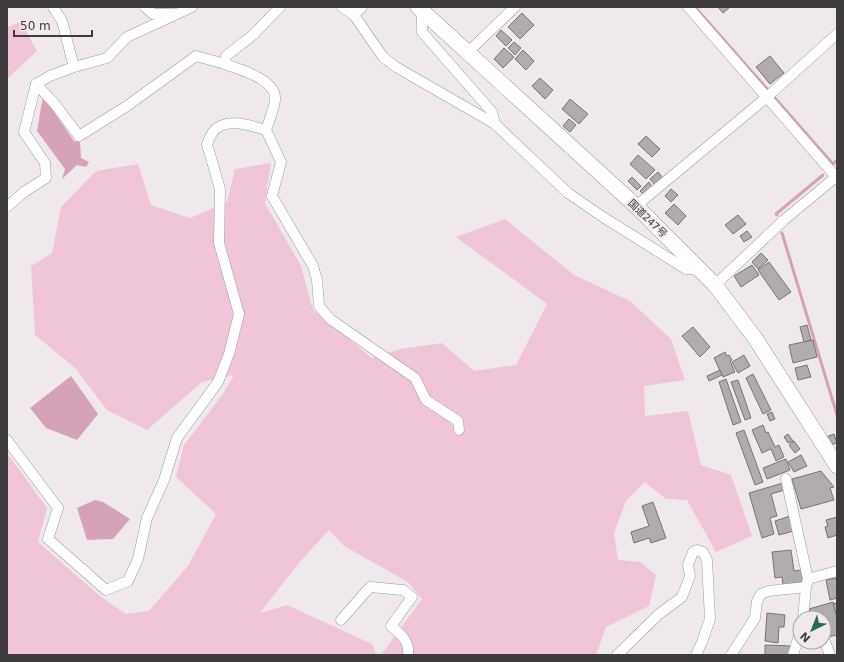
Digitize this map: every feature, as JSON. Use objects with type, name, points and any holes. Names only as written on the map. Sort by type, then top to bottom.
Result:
[{"type":"highway","name":"国道247号","points":[[420,9],[636,206],[715,285],[755,338],[837,466]]},
{"type":"street","points":[[53,7],[62,22],[74,67]]},
{"type":"street","points":[[145,7],[153,14],[177,14]]},
{"type":"street","points":[[7,207],[24,192],[46,178],[45,164],[24,132],[36,84],[50,76],[74,67],[107,58],[127,37],[192,7]]},
{"type":"street","points":[[225,64],[226,56],[253,35],[280,7]]},
{"type":"street","points":[[342,7],[354,15],[383,57],[396,67],[495,124],[568,193],[603,217],[686,269],[700,270]]},
{"type":"street","points":[[354,15],[362,7]]},
{"type":"street","points":[[468,52],[515,7]]},
{"type":"street","points":[[688,7],[837,177],[784,220],[715,285]]},
{"type":"street","points":[[420,9],[422,32],[492,112],[495,124]]},
{"type":"street","points":[[636,206],[767,98],[837,34]]},
{"type":"street","points":[[36,84],[54,103],[79,136],[127,106],[196,56],[225,64],[258,77],[271,85],[276,99],[266,130],[281,162],[272,196],[313,266],[317,280],[319,306],[330,319],[415,378],[426,400],[458,421],[459,430]]},
{"type":"street","points":[[7,440],[58,508],[48,539],[106,590],[128,581],[138,558],[147,518],[164,480],[178,438],[218,382],[228,354],[239,314],[218,243],[220,189],[207,144],[216,128],[228,123],[248,125],[266,130]]},
{"type":"street","points":[[786,479],[807,583],[804,610]]},
{"type":"street","points":[[617,655],[658,614],[682,597],[690,576],[688,565],[693,552],[697,550],[703,552],[706,560],[710,619],[696,655]]},
{"type":"street","points":[[731,655],[755,618],[757,601],[761,594],[768,591],[807,583],[837,571]]},
{"type":"street","points":[[340,620],[370,587],[402,590],[412,598],[391,626],[403,635],[408,655]]},
{"type":"shaded area","points":[[21,22],[37,51],[7,79],[7,27]]},
{"type":"shaded area","points":[[43,96],[74,141],[80,142],[81,158],[89,162],[86,167],[77,165],[62,179],[65,169],[37,131]]},
{"type":"shaded area","points":[[271,163],[265,203],[301,266],[313,310],[372,358],[400,349],[442,343],[474,371],[516,365],[547,304],[456,237],[505,219],[574,275],[630,301],[671,339],[685,380],[644,386],[645,416],[688,411],[701,465],[731,475],[752,536],[716,552],[687,500],[666,499],[645,482],[626,501],[614,533],[618,560],[640,562],[656,575],[649,606],[606,627],[596,655],[381,655],[422,599],[408,582],[344,546],[329,530],[298,564],[260,613],[287,605],[372,644],[377,655],[7,655],[7,453],[47,508],[38,542],[100,596],[126,614],[149,611],[188,566],[216,514],[176,477],[184,445],[223,394],[234,375],[202,382],[147,430],[107,410],[75,368],[35,335],[31,266],[52,253],[61,207],[96,171],[138,164],[151,205],[190,218],[227,202],[235,169]]},
{"type":"shaded area","points":[[71,376],[98,414],[77,440],[46,428],[30,408]]},
{"type":"shaded area","points":[[95,500],[103,502],[130,519],[113,539],[87,540],[77,508]]},
{"type":"building","points":[[718,7],[730,7],[723,13]]},
{"type":"building","points":[[522,13],[534,25],[520,39],[508,27]]},
{"type":"building","points":[[501,30],[512,40],[506,46],[496,36]]},
{"type":"building","points":[[514,42],[521,48],[515,55],[508,48]]},
{"type":"building","points":[[504,48],[514,57],[503,68],[494,59]]},
{"type":"building","points":[[523,50],[534,61],[526,70],[515,59]]},
{"type":"building","points":[[770,56],[784,73],[770,84],[756,67]]},
{"type":"building","points":[[540,78],[553,90],[545,99],[532,86]]},
{"type":"building","points":[[570,99],[588,114],[579,124],[562,109]]},
{"type":"building","points":[[569,119],[576,125],[570,132],[563,126]]},
{"type":"building","points":[[646,136],[660,149],[652,157],[638,144]]},
{"type":"building","points":[[638,155],[655,170],[646,179],[630,164]]},
{"type":"building","points":[[658,172],[663,178],[655,185],[650,179]]},
{"type":"building","points":[[632,177],[641,186],[637,190],[628,181]]},
{"type":"building","points":[[649,182],[652,187],[644,195],[640,191]]},
{"type":"building","points":[[671,189],[678,195],[671,202],[665,196]]},
{"type":"building","points":[[674,204],[686,216],[678,225],[665,213]]},
{"type":"building","points":[[738,215],[746,224],[733,234],[725,225]]},
{"type":"building","points":[[747,231],[752,237],[744,242],[740,236]]},
{"type":"building","points":[[761,253],[768,260],[758,269],[752,262]]},
{"type":"building","points":[[769,262],[791,292],[779,300],[758,270]]},
{"type":"building","points":[[752,265],[759,275],[741,287],[734,276]]},
{"type":"building","points":[[807,325],[811,340],[804,342],[800,327]]},
{"type":"building","points":[[693,327],[710,347],[700,357],[682,336]]},
{"type":"building","points":[[813,340],[817,357],[793,363],[789,345]]},
{"type":"building","points":[[725,352],[732,360],[730,361],[735,372],[723,377],[714,358]]},
{"type":"building","points":[[744,355],[750,366],[738,373],[732,362]]},
{"type":"building","points":[[807,365],[811,377],[798,380],[795,368]]},
{"type":"building","points":[[720,370],[722,375],[709,381],[707,376]]},
{"type":"building","points":[[753,374],[771,410],[763,414],[746,378]]},
{"type":"building","points":[[726,379],[741,422],[733,425],[719,382]]},
{"type":"building","points":[[738,380],[751,418],[745,420],[731,382]]},
{"type":"building","points":[[772,412],[775,419],[770,421],[767,414]]},
{"type":"building","points":[[763,425],[775,447],[779,445],[784,457],[776,461],[771,449],[762,453],[752,430]]},
{"type":"building","points":[[744,430],[763,482],[755,485],[736,433]]},
{"type":"building","points":[[788,434],[793,441],[788,443],[784,437]]},
{"type":"building","points":[[834,434],[837,443],[829,445],[826,437]]},
{"type":"building","points":[[794,441],[800,449],[795,453],[789,445]]},
{"type":"building","points":[[801,455],[807,466],[794,472],[788,462]]},
{"type":"building","points":[[786,459],[790,470],[767,479],[763,468]]},
{"type":"building","points":[[821,471],[834,487],[830,488],[834,500],[801,509],[792,479]]},
{"type":"building","points":[[783,483],[785,490],[771,494],[777,516],[770,518],[774,534],[762,538],[749,493]]},
{"type":"building","points":[[653,502],[666,538],[651,543],[649,538],[634,543],[631,532],[649,526],[642,506]]},
{"type":"building","points":[[790,516],[794,531],[779,535],[775,521]]},
{"type":"building","points":[[837,517],[837,535],[828,538],[825,527],[828,526],[826,520]]},
{"type":"building","points":[[791,550],[794,571],[802,570],[803,582],[783,585],[782,577],[775,578],[772,552]]},
{"type":"building","points":[[836,578],[837,598],[830,600],[826,580]]},
{"type":"building","points":[[833,602],[837,617],[837,635],[832,636],[832,610],[809,609]]},
{"type":"building","points":[[837,603],[837,617],[833,604]]},
{"type":"building","points":[[767,613],[785,615],[784,627],[779,627],[778,643],[765,641]]},
{"type":"building","points":[[765,645],[792,646],[789,655],[765,655]]},
{"type":"waterway","points":[[695,7],[833,164],[837,160]]},
{"type":"waterway","points":[[777,215],[776,214],[823,175]]},
{"type":"waterway","points":[[782,233],[837,415]]}]
